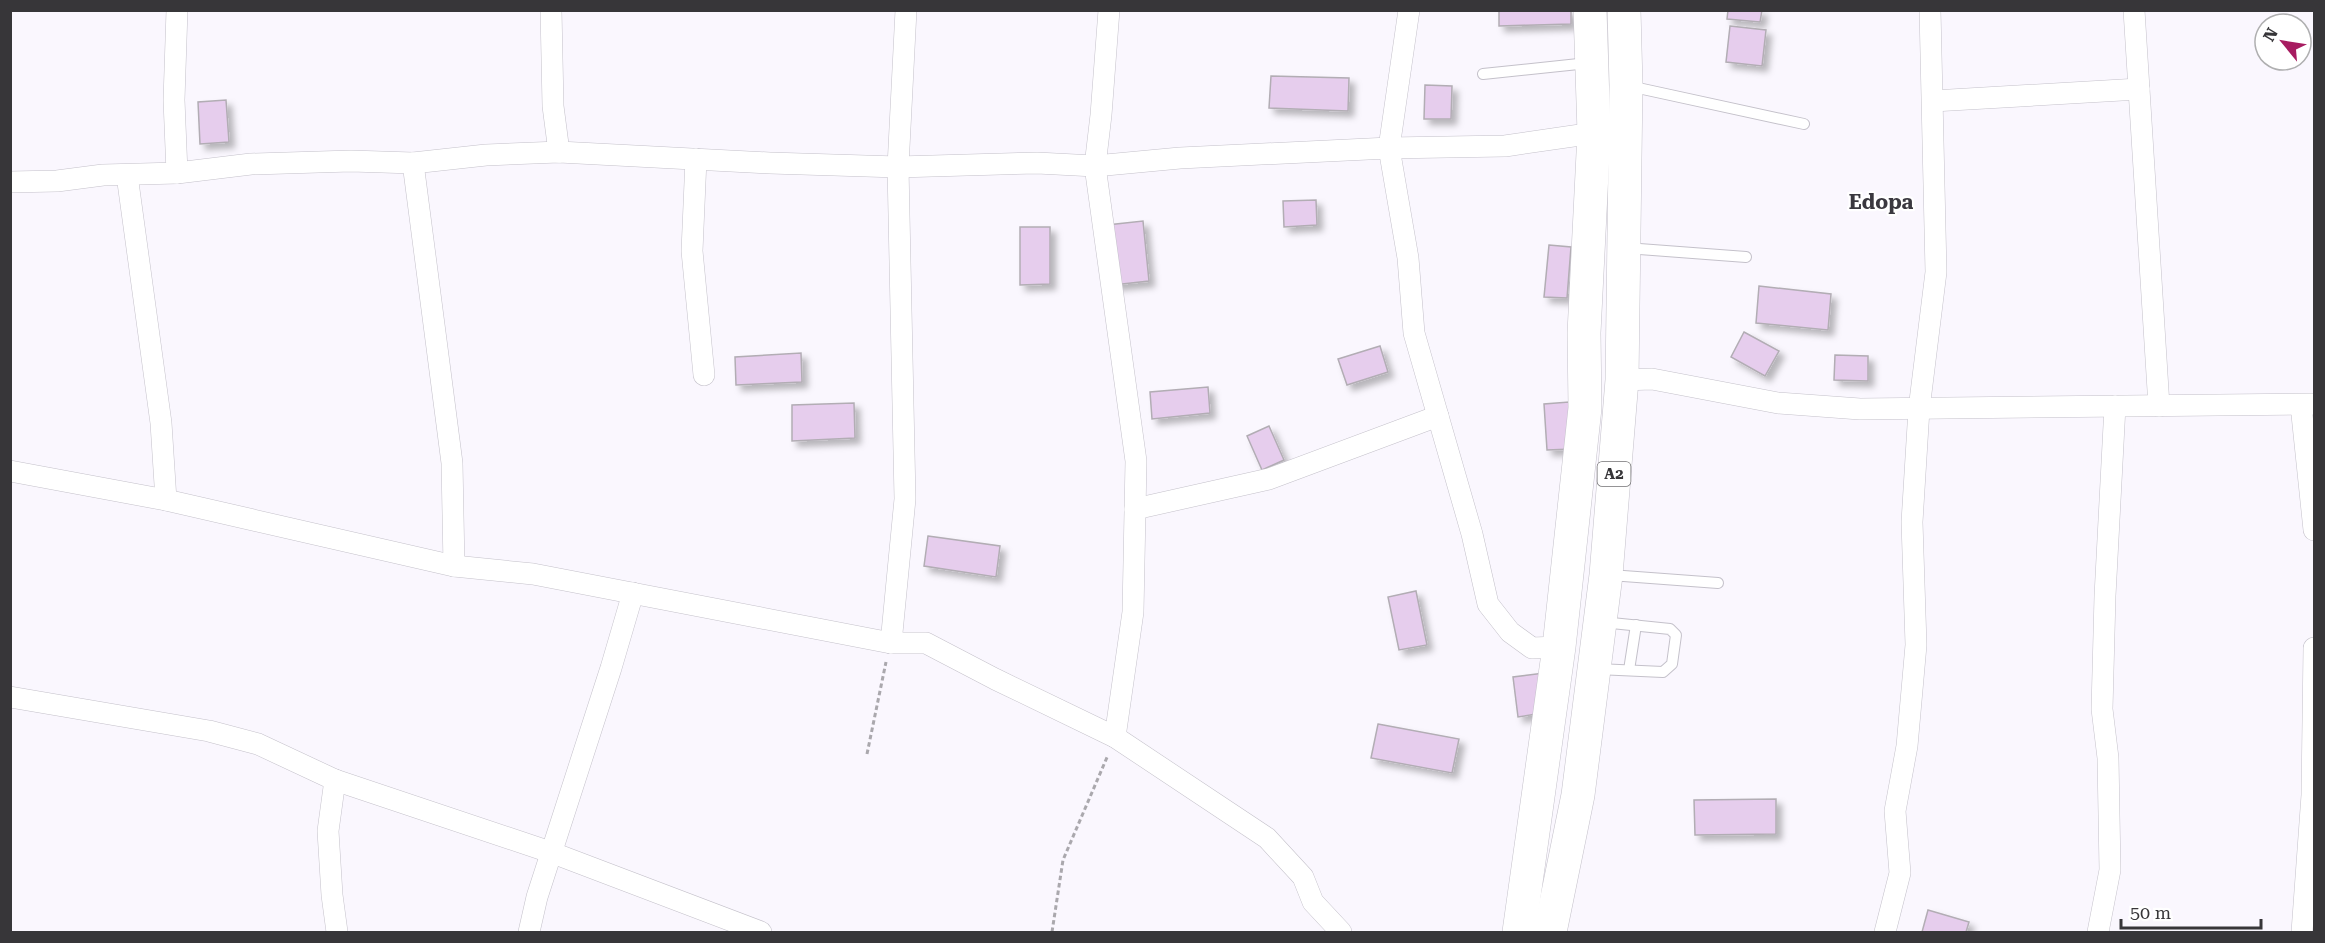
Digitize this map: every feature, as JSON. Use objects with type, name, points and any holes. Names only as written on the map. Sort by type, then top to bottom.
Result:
[{"type":"highway","name":"A2","points":[[1519,933],[1559,647],[1585,408],[1584,333],[1594,133],[1590,10]]},
{"type":"highway","name":"A2","points":[[1550,933],[1578,795],[1602,622],[1622,380],[1626,85],[1624,10]]},
{"type":"street","points":[[177,10],[174,99],[177,172]]},
{"type":"street","points":[[551,10],[553,106],[559,152]]},
{"type":"street","points":[[891,643],[905,499],[898,167],[906,10]]},
{"type":"street","points":[[1109,10],[1095,166],[1136,461],[1133,612],[1115,737]]},
{"type":"street","points":[[1409,10],[1389,148],[1408,258],[1414,333],[1472,534],[1488,604],[1510,632],[1532,648],[1559,647]]},
{"type":"street","points":[[1885,933],[1900,873],[1895,811],[1907,746],[1916,645],[1912,522],[1920,409],[1936,272],[1930,10]]},
{"type":"street","points":[[2134,10],[2159,406]]},
{"type":"street","points":[[1933,101],[2139,89]]},
{"type":"street","points":[[10,182],[57,181],[103,175],[177,172],[251,164],[351,161],[413,163],[559,152],[898,167],[1037,163],[1095,166],[1180,158],[1389,148],[1505,146],[1594,133]]},
{"type":"street","points":[[696,159],[692,251],[705,375]]},
{"type":"street","points":[[413,163],[453,463],[454,566]]},
{"type":"street","points":[[127,175],[161,423],[166,500]]},
{"type":"street","points":[[1622,380],[1652,379],[1778,404],[1860,410],[2308,404],[2314,530]]},
{"type":"street","points":[[2098,933],[2110,870],[2108,758],[2102,709],[2105,596],[2115,406]]},
{"type":"street","points":[[1135,509],[1269,479],[1438,416]]},
{"type":"street","points":[[10,471],[166,500],[454,566],[533,574],[891,643],[926,644],[1115,737],[1267,838],[1303,877],[1313,902],[1341,933]]},
{"type":"street","points":[[530,933],[537,897],[612,668],[633,593]]},
{"type":"street","points":[[2302,933],[2313,795],[2314,648]]},
{"type":"street","points":[[10,697],[209,731],[258,744],[335,780],[553,853],[733,927],[761,933]]},
{"type":"street","points":[[335,780],[328,831],[337,933]]},
{"type":"lane","points":[[1483,74],[1592,63]]},
{"type":"lane","points":[[1626,85],[1804,124]]},
{"type":"lane","points":[[1623,248],[1746,257]]},
{"type":"lane","points":[[1606,575],[1718,583]]},
{"type":"lane","points":[[1595,669],[1663,672],[1670,667],[1674,658],[1676,635],[1673,630],[1602,622]]},
{"type":"lane","points":[[1629,670],[1636,625]]},
{"type":"path","points":[[867,754],[891,643]]},
{"type":"path","points":[[1052,933],[1063,860],[1115,737]]},
{"type":"building","points":[[1499,10],[1571,10],[1571,24],[1499,26]]},
{"type":"building","points":[[1728,10],[1762,10],[1760,22],[1727,19]]},
{"type":"building","points":[[1730,26],[1766,30],[1762,66],[1726,62]]},
{"type":"building","points":[[1271,76],[1349,78],[1348,111],[1269,108]]},
{"type":"building","points":[[1425,85],[1452,86],[1451,119],[1424,119]]},
{"type":"building","points":[[226,100],[229,142],[200,144],[198,102]]},
{"type":"building","points":[[1316,200],[1317,225],[1284,227],[1283,201]]},
{"type":"building","points":[[1143,221],[1149,281],[1113,285],[1107,225]]},
{"type":"building","points":[[1020,227],[1050,227],[1050,284],[1020,285]]},
{"type":"building","points":[[1549,245],[1571,247],[1567,298],[1544,297]]},
{"type":"building","points":[[1759,286],[1831,294],[1828,330],[1756,323]]},
{"type":"building","points":[[1744,332],[1779,351],[1765,376],[1731,357]]},
{"type":"building","points":[[1380,346],[1388,372],[1347,385],[1338,359]]},
{"type":"building","points":[[801,353],[802,382],[736,385],[735,357]]},
{"type":"building","points":[[1835,355],[1868,356],[1868,381],[1834,380]]},
{"type":"building","points":[[1208,387],[1210,413],[1152,419],[1150,392]]},
{"type":"building","points":[[1569,402],[1572,449],[1547,450],[1544,404]]},
{"type":"building","points":[[854,403],[855,438],[792,441],[792,405]]},
{"type":"building","points":[[1269,426],[1284,460],[1262,470],[1247,436]]},
{"type":"building","points":[[928,536],[1000,546],[996,577],[924,566]]},
{"type":"building","points":[[1416,591],[1427,645],[1399,650],[1388,597]]},
{"type":"building","points":[[1544,673],[1549,712],[1518,717],[1513,677]]},
{"type":"building","points":[[1378,724],[1459,739],[1452,773],[1371,758]]},
{"type":"building","points":[[1776,799],[1776,834],[1695,835],[1694,800]]},
{"type":"building","points":[[1928,910],[1969,922],[1966,932],[1922,932]]},
{"type":"district","name":"Edopa","points":[[1881,202]]}]
